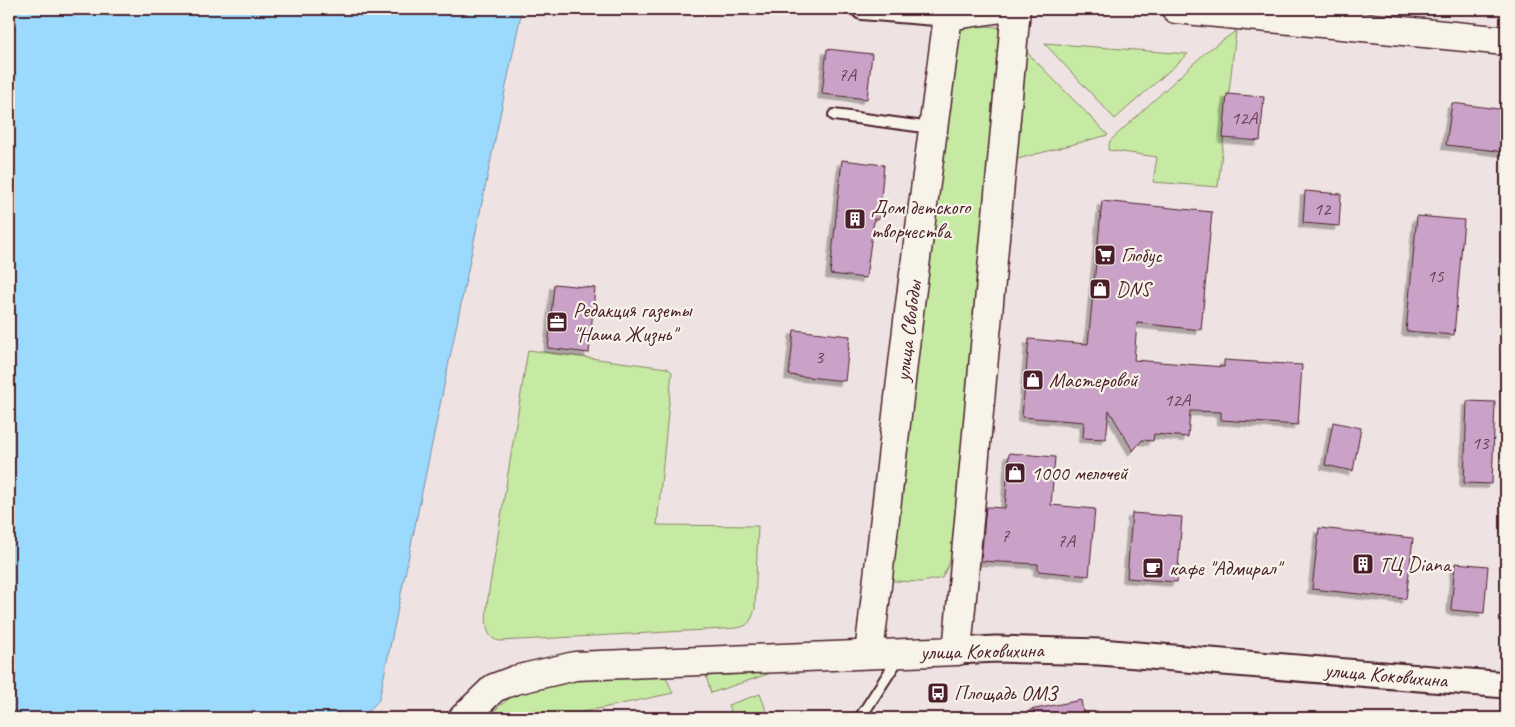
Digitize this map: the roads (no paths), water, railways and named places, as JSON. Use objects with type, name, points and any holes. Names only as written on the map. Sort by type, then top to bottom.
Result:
[{"type":"main road","points":[[949,12],[996,9]]},
{"type":"main road","points":[[957,651],[1016,9]]},
{"type":"main road","points":[[1176,9],[1506,41]]},
{"type":"main road","name":"улица Свободы","points":[[869,654],[949,12]]},
{"type":"main road","name":"улица Коковихина","points":[[466,715],[494,688],[515,680],[575,666],[957,651]]},
{"type":"street","points":[[862,9],[949,12]]},
{"type":"street","name":"улица Коковихина","points":[[957,651],[996,649],[1100,652],[1506,685]]},
{"type":"lane","points":[[834,115],[934,128]]},
{"type":"lane","points":[[860,718],[903,652]]},
{"type":"water","points":[[9,9],[522,9],[379,700],[362,718],[9,718]]},
{"type":"place","name":"Дом детского творчества","points":[[855,219]]},
{"type":"place","name":"Глобус","points":[[1105,255]]},
{"type":"place","name":"DNS","points":[[1100,289]]},
{"type":"place","name":"Редакция газеты \"Наша Жизнь\"","points":[[557,322]]},
{"type":"place","name":"Мастеровой","points":[[1033,380]]},
{"type":"place","name":"1000 мелочей","points":[[1015,473]]},
{"type":"place","name":"ТЦ Diana","points":[[1363,564]]},
{"type":"place","name":"кафе \"Адмирал\"","points":[[1153,568]]},
{"type":"place","name":"Площадь ОМЗ","points":[[938,693]]}]
